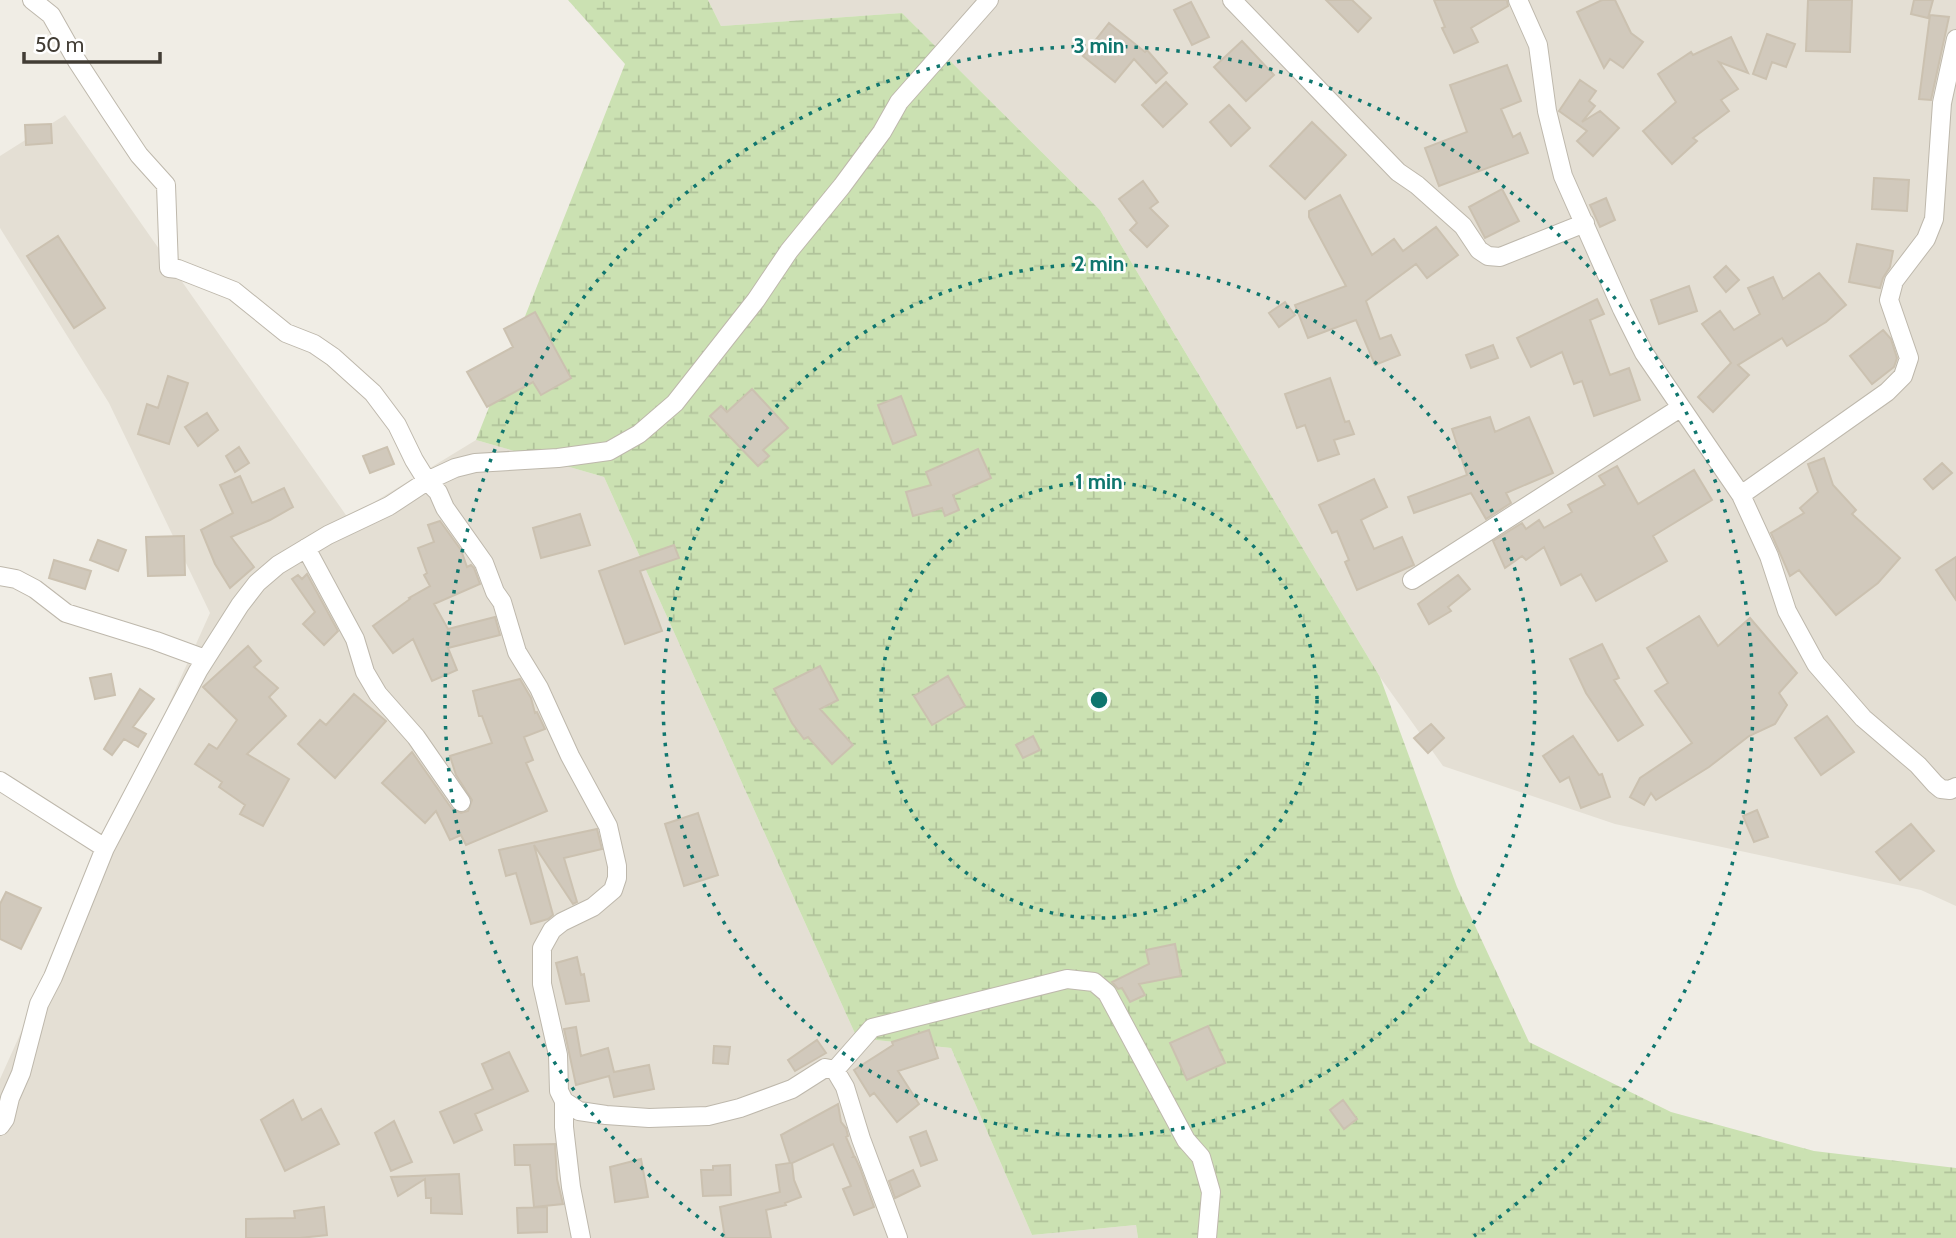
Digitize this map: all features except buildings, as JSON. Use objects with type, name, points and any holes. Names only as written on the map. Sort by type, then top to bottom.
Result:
[{"type":"street","points":[[32,0],[51,15],[77,61],[139,155],[166,185],[169,268],[234,291],[286,333],[314,344],[333,357],[373,393],[397,425],[427,481],[438,492],[445,508],[484,564],[502,602],[517,652],[539,688],[570,756],[608,826],[617,866],[613,890],[606,898],[552,930],[542,948],[542,984],[558,1055],[559,1091],[564,1101],[571,1187],[581,1238]]},
{"type":"street","points":[[0,1126],[21,1073],[39,1004],[53,977],[105,848],[205,659],[257,583],[278,565],[306,548],[389,506],[427,481],[455,468],[475,463],[558,458],[609,451],[660,418],[675,403],[756,300],[789,251],[882,132],[899,103],[989,0]]},
{"type":"street","points":[[1232,0],[1398,172],[1446,210],[1463,226],[1479,250],[1488,256],[1500,257],[1585,223]]},
{"type":"street","points":[[1518,0],[1538,45],[1547,111],[1563,176],[1622,309],[1644,353],[1741,495],[1769,556],[1787,611],[1816,664],[1848,702],[1891,744],[1918,765],[1935,785],[1950,790],[1956,787]]},
{"type":"street","points":[[1741,495],[1887,392],[1903,376],[1909,358],[1889,300],[1894,281],[1926,240],[1934,219],[1941,103],[1956,39]]},
{"type":"street","points":[[1412,580],[1680,408]]},
{"type":"street","points":[[306,548],[355,639],[365,673],[377,694],[416,737],[461,802]]},
{"type":"street","points":[[0,576],[16,579],[35,589],[66,613],[156,640],[205,659]]},
{"type":"street","points":[[0,781],[105,848]]},
{"type":"street","points":[[835,1070],[872,1028],[1068,979],[1094,982],[1107,993],[1186,1140],[1201,1157],[1211,1192],[1207,1238]]},
{"type":"street","points":[[564,1101],[579,1111],[606,1115],[649,1118],[708,1116],[740,1108],[792,1089],[825,1068],[835,1070],[845,1087],[860,1139],[898,1238]]},
{"type":"shaded area","points":[[708,0],[1956,0],[1956,906],[1921,890],[1615,824],[1443,766],[1380,677],[1100,210],[902,13],[721,26]]},
{"type":"shaded area","points":[[65,115],[348,518],[476,440],[604,477],[857,1038],[951,1048],[1032,1235],[1136,1225],[1138,1238],[0,1238],[0,1079],[210,613],[109,403],[0,228],[0,156]]},
{"type":"green space","points":[[568,0],[708,0],[721,26],[902,13],[1100,210],[1380,677],[1457,887],[1529,1042],[1671,1112],[1814,1151],[1956,1168],[1956,1238],[1138,1238],[1136,1225],[1032,1235],[951,1048],[857,1038],[604,477],[476,440],[625,64]]}]
